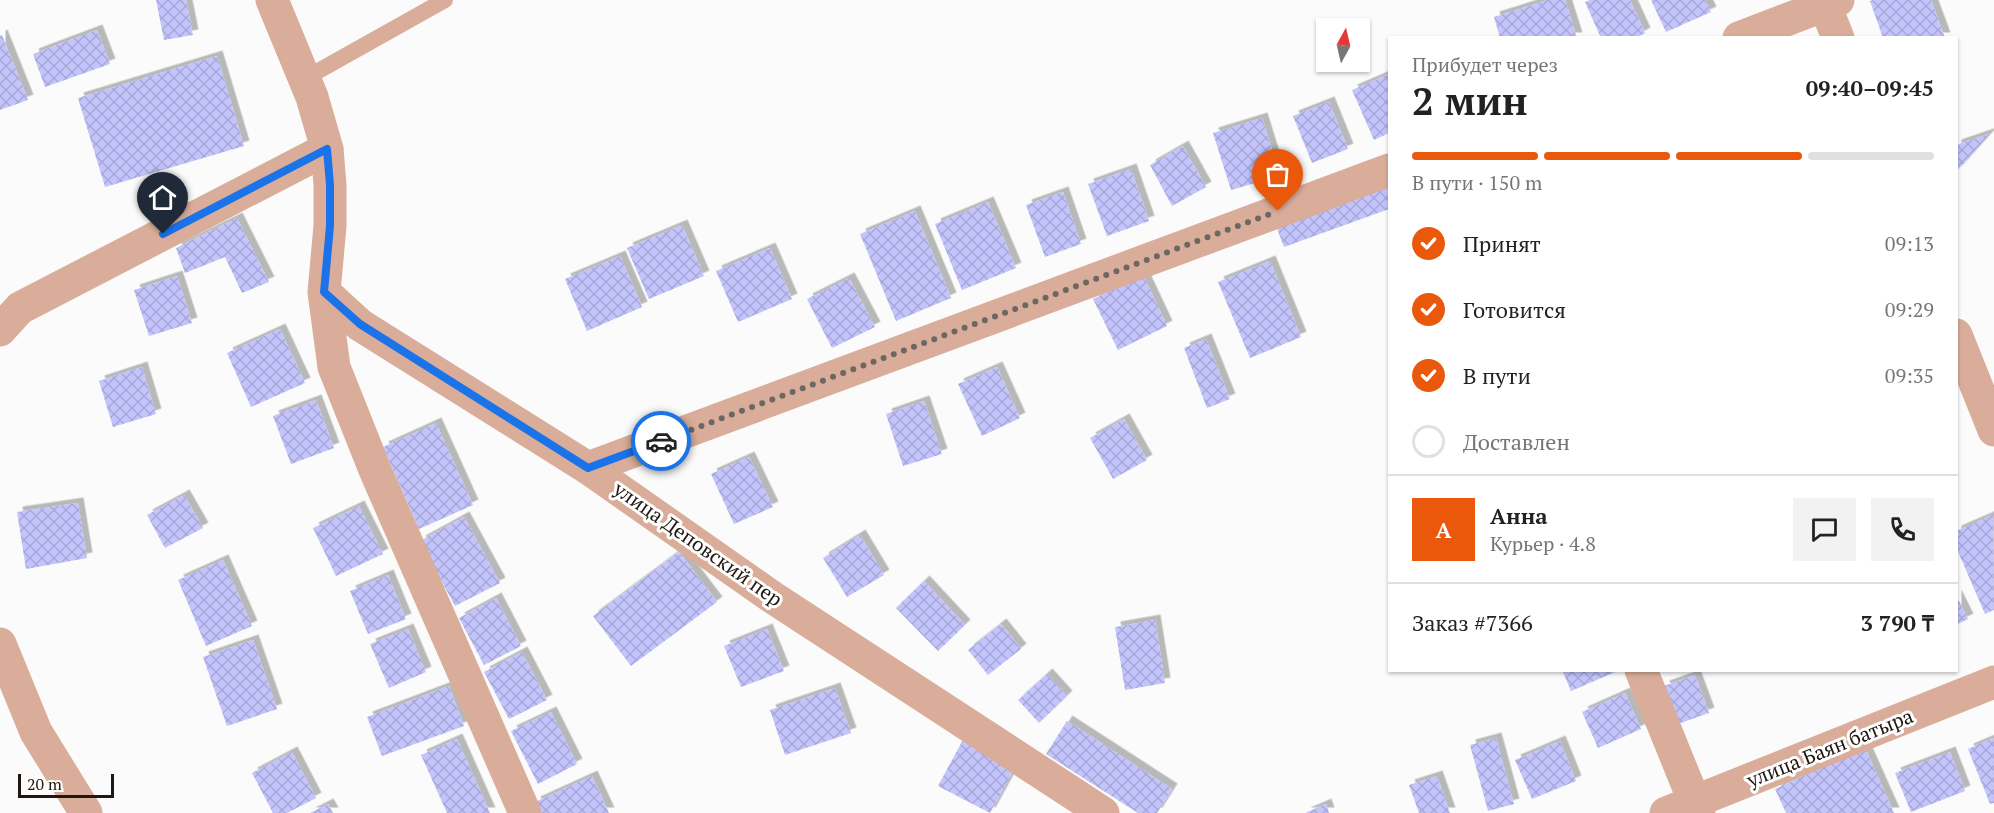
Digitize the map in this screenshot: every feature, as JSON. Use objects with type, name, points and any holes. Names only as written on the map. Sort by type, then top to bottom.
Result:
[{"type":"street","points":[[272,0],[319,116],[327,149],[330,226],[324,292],[334,367],[375,470],[525,813]]},
{"type":"street","points":[[1744,36],[1829,2],[1838,36]]},
{"type":"street","points":[[0,330],[20,308],[327,149]]},
{"type":"street","points":[[588,468],[1388,170]]},
{"type":"street","name":"улица Деповский пер","points":[[324,292],[360,324],[588,468],[772,597],[1103,813]]},
{"type":"street","points":[[1958,340],[1994,430]]},
{"type":"street","points":[[0,644],[36,732],[86,813]]},
{"type":"street","points":[[1642,672],[1686,809]]},
{"type":"street","name":"улица Баян батыра","points":[[1686,809],[1994,682]]},
{"type":"lane","points":[[304,79],[446,0]]},
{"type":"building","points":[[156,0],[186,0],[193,35],[164,40]]},
{"type":"building","points":[[1548,0],[1565,0],[1576,36],[1499,36],[1494,17]]},
{"type":"building","points":[[1630,0],[1645,33],[1640,36],[1600,36],[1585,2]]},
{"type":"building","points":[[1651,0],[1705,0],[1711,12],[1666,32]]},
{"type":"building","points":[[1931,0],[1944,36],[1882,36],[1870,1]]},
{"type":"building","points":[[97,30],[110,64],[45,87],[33,54]]},
{"type":"building","points":[[2,35],[28,100],[0,110],[0,36]]},
{"type":"building","points":[[217,56],[244,146],[105,187],[78,98]]},
{"type":"building","points":[[1388,74],[1388,133],[1374,140],[1352,90]]},
{"type":"building","points":[[1329,102],[1348,149],[1312,163],[1293,116]]},
{"type":"building","points":[[1262,118],[1280,176],[1231,190],[1213,133]]},
{"type":"building","points":[[1991,133],[1958,170],[1958,144]]},
{"type":"building","points":[[1183,146],[1206,187],[1172,206],[1150,165]]},
{"type":"building","points":[[1131,169],[1149,221],[1107,236],[1088,184]]},
{"type":"building","points":[[1388,181],[1388,209],[1284,247],[1275,223]]},
{"type":"building","points":[[1063,192],[1081,244],[1045,257],[1026,205]]},
{"type":"building","points":[[988,202],[1016,268],[962,290],[935,224]]},
{"type":"building","points":[[915,211],[951,298],[896,321],[860,234]]},
{"type":"building","points":[[237,218],[269,282],[242,293],[225,257],[185,273],[176,248]]},
{"type":"building","points":[[682,225],[704,276],[649,299],[627,248]]},
{"type":"building","points":[[770,248],[792,299],[738,322],[716,271]]},
{"type":"building","points":[[620,256],[642,307],[587,331],[565,279]]},
{"type":"building","points":[[1270,261],[1301,337],[1250,358],[1218,282]]},
{"type":"building","points":[[1143,275],[1167,326],[1118,350],[1093,299]]},
{"type":"building","points":[[177,276],[192,323],[149,336],[134,290]]},
{"type":"building","points":[[849,278],[875,327],[832,348],[807,299]]},
{"type":"building","points":[[280,329],[305,383],[251,407],[227,353]]},
{"type":"building","points":[[1206,339],[1230,399],[1207,408],[1184,348]]},
{"type":"building","points":[[142,367],[156,414],[113,427],[99,381]]},
{"type":"building","points":[[997,367],[1020,418],[982,436],[958,384]]},
{"type":"building","points":[[316,400],[334,448],[291,464],[273,416]]},
{"type":"building","points":[[924,401],[942,454],[903,466],[886,414]]},
{"type":"building","points":[[1124,419],[1147,460],[1113,479],[1090,438]]},
{"type":"building","points":[[436,423],[473,505],[419,529],[383,447]]},
{"type":"building","points":[[749,457],[773,507],[734,524],[711,474]]},
{"type":"building","points":[[184,495],[203,528],[165,548],[147,515]]},
{"type":"building","points":[[78,503],[87,558],[26,569],[17,512]]},
{"type":"building","points":[[359,506],[383,554],[336,576],[313,528]]},
{"type":"building","points":[[1993,515],[1994,610],[1985,614],[1958,552],[1958,530]]},
{"type":"building","points":[[464,517],[500,583],[455,606],[420,541]]},
{"type":"building","points":[[860,535],[884,575],[847,597],[823,558]]},
{"type":"building","points":[[679,552],[717,602],[631,666],[593,616]]},
{"type":"building","points":[[223,560],[252,626],[206,646],[178,580]]},
{"type":"building","points":[[388,575],[406,619],[368,634],[350,591]]},
{"type":"building","points":[[924,581],[965,625],[938,651],[896,608]]},
{"type":"building","points":[[496,598],[521,646],[484,665],[459,618]]},
{"type":"building","points":[[1958,599],[1968,619],[1958,624]]},
{"type":"building","points":[[1155,620],[1165,683],[1125,690],[1115,627]]},
{"type":"building","points":[[1001,624],[1021,649],[988,675],[968,650]]},
{"type":"building","points":[[408,629],[426,672],[389,688],[370,644]]},
{"type":"building","points":[[767,629],[784,671],[741,687],[724,646]]},
{"type":"building","points":[[253,640],[277,709],[227,726],[203,657]]},
{"type":"building","points":[[522,652],[547,700],[509,719],[484,672]]},
{"type":"building","points":[[1563,672],[1615,672],[1571,691]]},
{"type":"building","points":[[1047,674],[1067,696],[1039,723],[1018,700]]},
{"type":"building","points":[[1695,675],[1709,713],[1678,724],[1664,686]]},
{"type":"building","points":[[449,686],[464,726],[382,756],[367,717]]},
{"type":"building","points":[[835,688],[851,733],[785,755],[770,710]]},
{"type":"building","points":[[1625,693],[1641,729],[1598,748],[1582,712]]},
{"type":"building","points":[[551,712],[577,764],[538,784],[511,731]]},
{"type":"building","points":[[1067,721],[1172,789],[1157,813],[1138,813],[1046,754]]},
{"type":"building","points":[[965,736],[1017,764],[990,813],[938,786]]},
{"type":"building","points":[[1496,738],[1514,804],[1488,811],[1470,745]]},
{"type":"building","points":[[1994,738],[1994,803],[1990,804],[1968,749]]},
{"type":"building","points":[[457,739],[490,813],[447,813],[421,755]]},
{"type":"building","points":[[1560,741],[1576,781],[1532,799],[1515,760]]},
{"type":"building","points":[[1865,748],[1894,813],[1786,813],[1775,789]]},
{"type":"building","points":[[292,752],[316,798],[287,813],[273,813],[252,773]]},
{"type":"building","points":[[1950,752],[1965,791],[1911,812],[1895,773]]},
{"type":"building","points":[[592,776],[609,813],[540,813],[535,802]]},
{"type":"building","points":[[1437,776],[1450,813],[1419,813],[1409,785]]},
{"type":"building","points":[[328,804],[333,813],[310,813]]},
{"type":"building","points":[[1326,804],[1329,813],[1305,813]]},
{"type":"way so far","points":[[661,441],[1278,211]]},
{"type":"route","points":[[163,234],[327,149],[330,226],[324,292],[360,324],[588,468],[661,441]]}]
